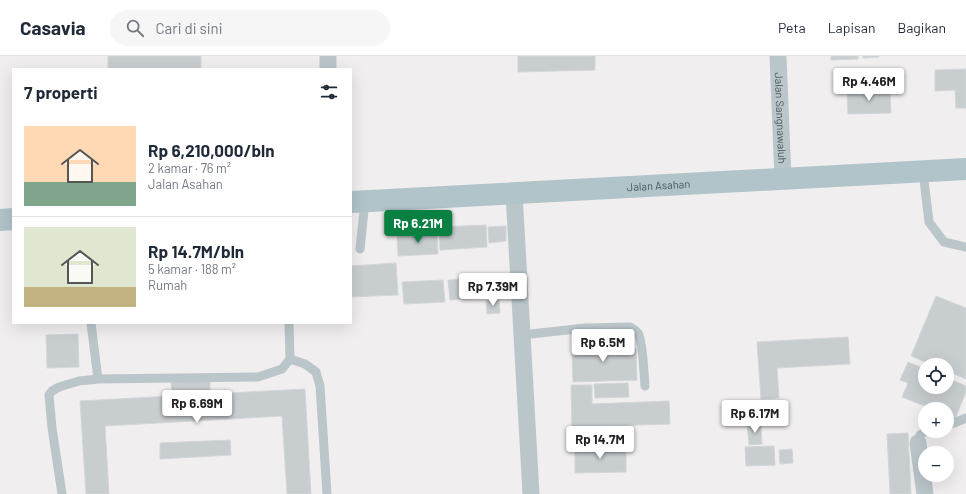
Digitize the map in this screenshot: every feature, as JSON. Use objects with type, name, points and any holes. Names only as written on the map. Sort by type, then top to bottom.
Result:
[{"type":"main road","name":"Jalan Asahan","points":[[358,202],[966,169]]},
{"type":"main road","points":[[0,220],[12,219]]},
{"type":"street","points":[[328,56],[328,68]]},
{"type":"street","name":"Jalan Sangnawaluh","points":[[778,56],[782,179]]},
{"type":"street","points":[[514,193],[531,494]]},
{"type":"street","points":[[922,438],[925,494]]},
{"type":"lane","points":[[923,172],[929,222],[944,242],[966,246]]},
{"type":"lane","points":[[358,202],[360,249]]},
{"type":"lane","points":[[92,324],[98,379]]},
{"type":"lane","points":[[62,494],[52,428],[49,395],[52,391],[59,387],[79,381],[98,379],[258,377],[282,369],[290,359],[289,324]]},
{"type":"lane","points":[[522,335],[585,328],[630,327],[637,333],[641,342],[645,386]]},
{"type":"lane","points":[[290,359],[306,364],[316,372],[320,386],[327,494]]},
{"type":"lane","points":[[954,423],[966,418]]},
{"type":"building","points":[[108,56],[201,56],[201,68],[108,68]]},
{"type":"building","points":[[518,56],[595,56],[595,70],[518,72]]},
{"type":"building","points":[[831,56],[858,56],[858,59],[831,60]]},
{"type":"building","points":[[863,56],[879,56],[879,57],[863,58]]},
{"type":"building","points":[[966,69],[966,108],[956,108],[955,90],[935,91],[935,70]]},
{"type":"building","points":[[843,76],[854,76],[854,86],[843,87]]},
{"type":"building","points":[[890,90],[891,113],[848,114],[847,91]]},
{"type":"building","points":[[486,225],[487,247],[440,250],[439,227]]},
{"type":"building","points":[[506,226],[506,241],[489,243],[488,227]]},
{"type":"building","points":[[437,233],[438,254],[398,256],[397,235]]},
{"type":"building","points":[[396,263],[398,295],[352,297],[352,266]]},
{"type":"building","points":[[497,277],[498,297],[450,300],[448,280]]},
{"type":"building","points":[[443,280],[445,302],[404,304],[402,282]]},
{"type":"building","points":[[936,296],[966,308],[966,379],[954,374],[954,358],[918,359],[911,356]]},
{"type":"building","points":[[499,300],[500,313],[487,314],[486,301]]},
{"type":"building","points":[[593,330],[593,351],[636,349],[637,380],[573,382],[572,351],[581,351],[581,331]]},
{"type":"building","points":[[78,334],[79,367],[47,368],[46,335]]},
{"type":"building","points":[[848,337],[850,364],[777,368],[779,398],[761,399],[757,342]]},
{"type":"building","points":[[908,362],[918,366],[918,394],[954,394],[954,381],[966,386],[966,392],[955,419],[954,402],[918,402],[918,403],[902,397],[908,383],[900,380]]},
{"type":"building","points":[[210,379],[210,394],[305,389],[311,494],[287,494],[282,416],[105,426],[109,494],[86,494],[80,401],[172,396],[171,381]]},
{"type":"building","points":[[628,383],[629,397],[595,398],[594,384]]},
{"type":"building","points":[[571,385],[592,385],[592,404],[669,401],[670,424],[572,427]]},
{"type":"building","points":[[747,424],[761,424],[762,444],[749,445]]},
{"type":"building","points":[[908,433],[911,494],[890,494],[887,434]]},
{"type":"building","points":[[230,440],[231,455],[160,459],[160,443]]},
{"type":"building","points":[[774,446],[775,465],[746,466],[745,447]]},
{"type":"building","points":[[626,448],[626,472],[575,473],[575,449]]},
{"type":"building","points":[[792,449],[793,463],[780,464],[779,450]]}]
